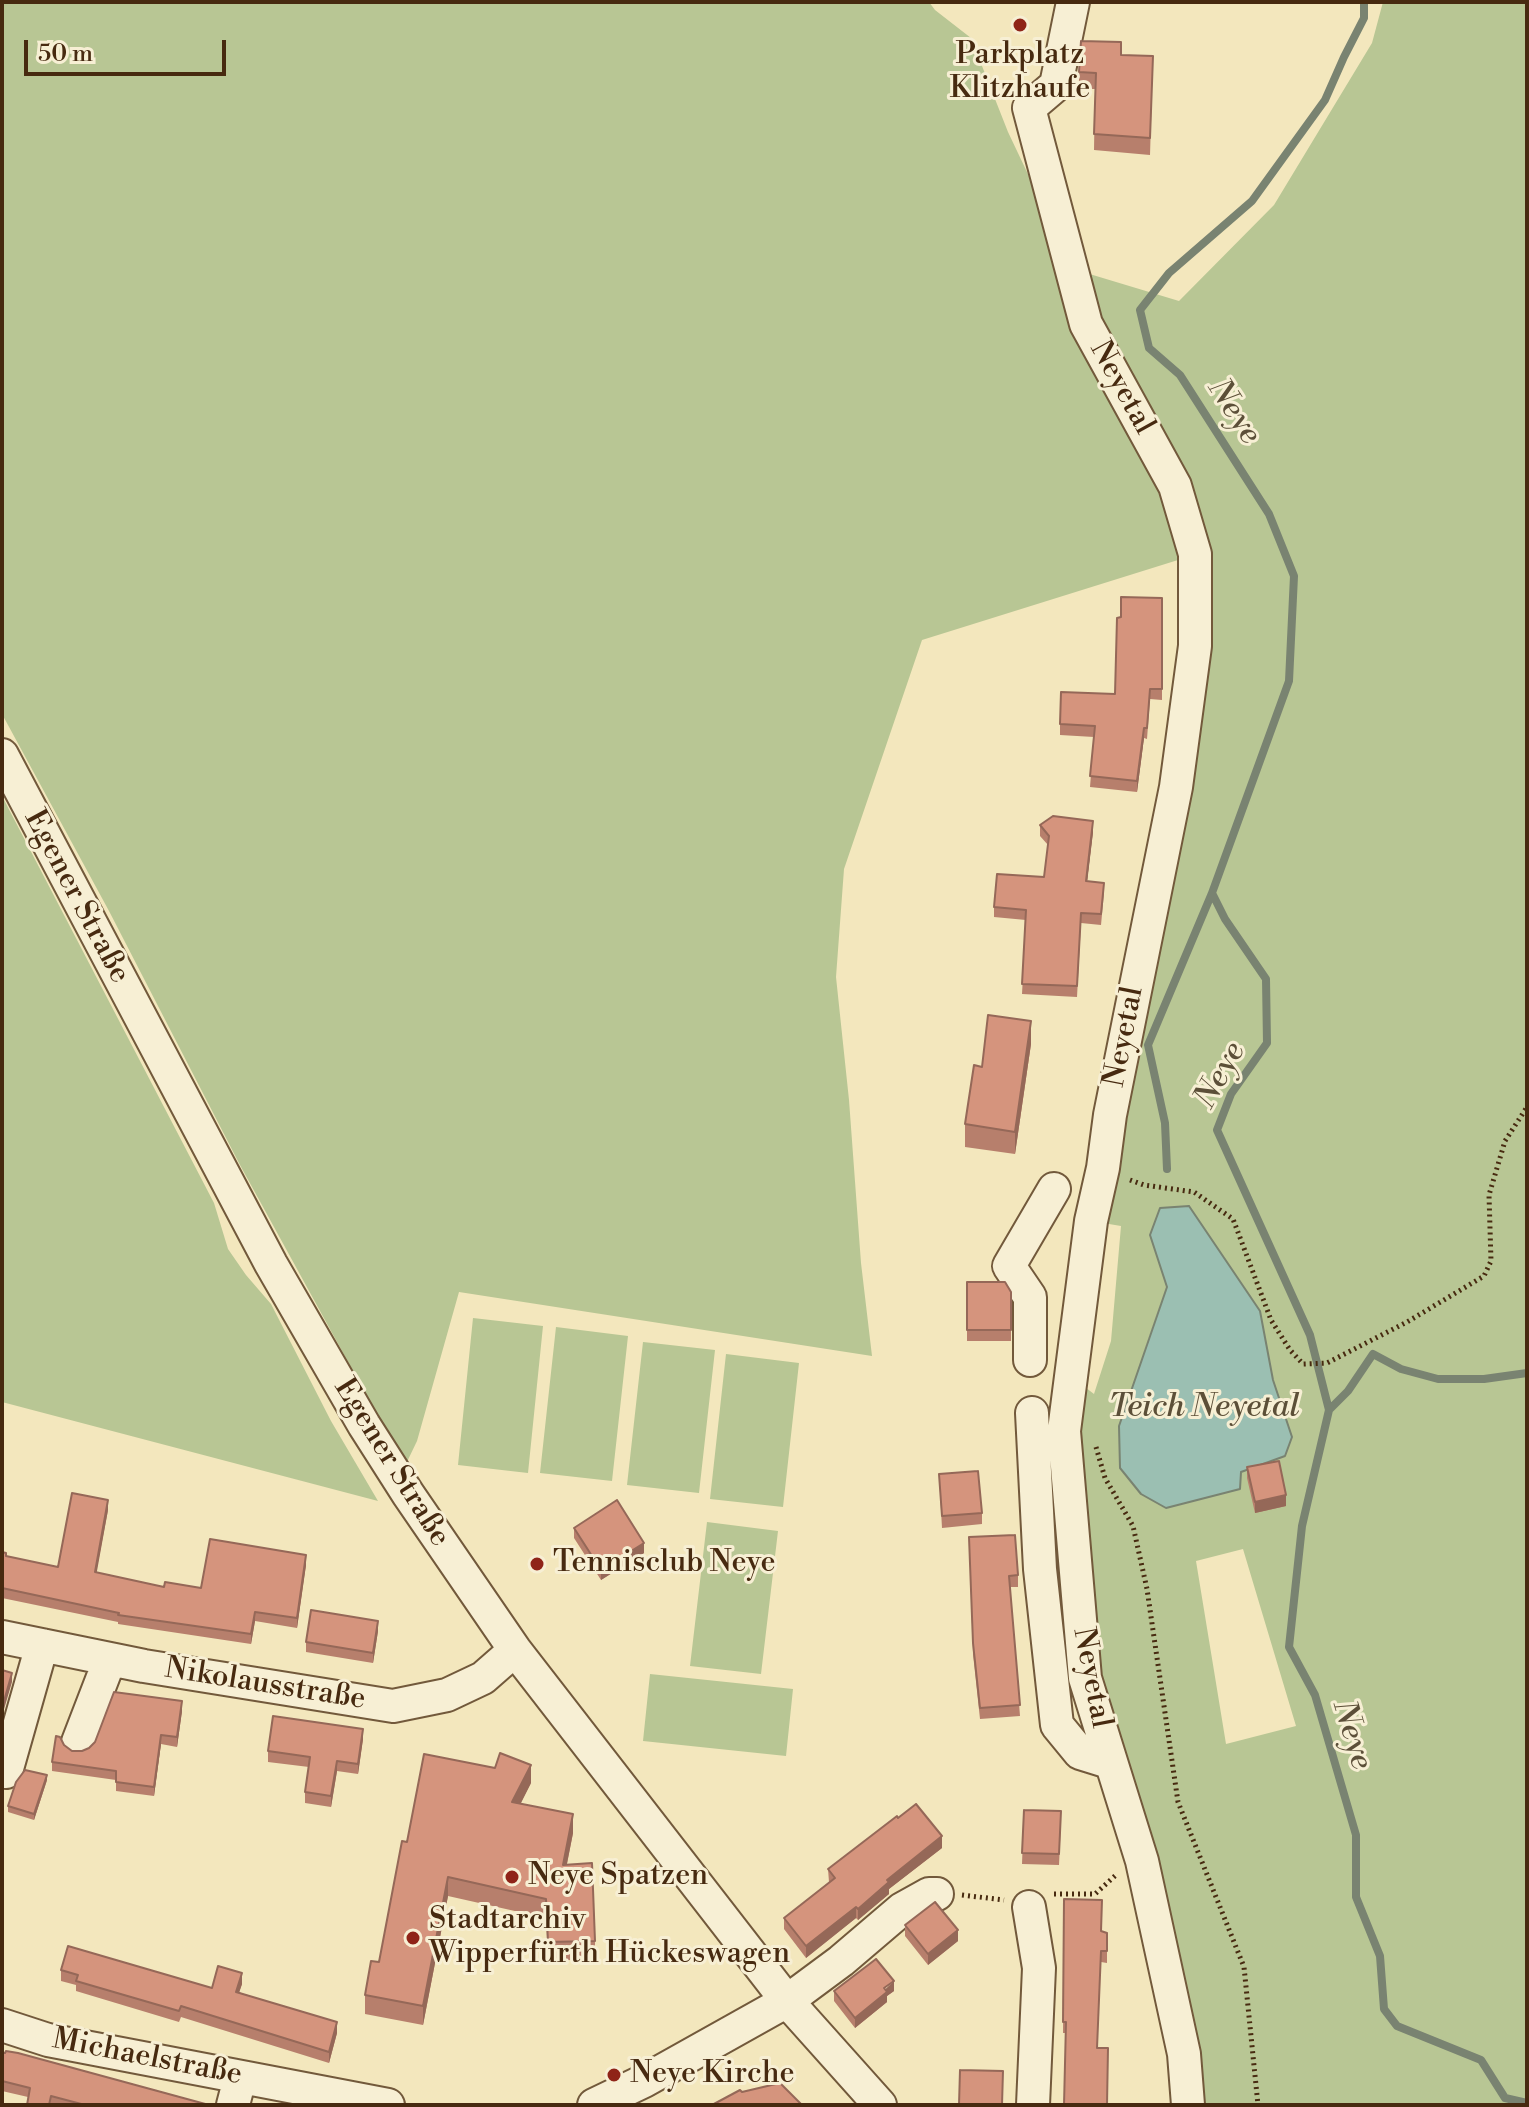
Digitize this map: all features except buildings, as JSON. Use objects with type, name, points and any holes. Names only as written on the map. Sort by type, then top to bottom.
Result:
[{"type":"street","name":"Neyetal","points":[[1073,2],[1056,85],[1029,108],[1086,324],[1175,486],[1195,554],[1195,646],[1176,787],[1091,1221],[1064,1431],[1085,1678],[1142,1861],[1184,2054],[1188,2105]]},
{"type":"street","name":"Egener Straße","points":[[2,755],[213,1156],[364,1425],[461,1574],[515,1650],[787,2001],[880,2105]]},
{"type":"street","points":[[1030,1360],[1030,1297],[1009,1266],[1054,1189]]},
{"type":"street","points":[[1032,1413],[1040,1569],[1057,1725],[1080,1753],[1109,1762]]},
{"type":"street","name":"Nikolausstraße","points":[[2,1637],[110,1659],[393,1706],[447,1695],[483,1678],[515,1650]]},
{"type":"street","points":[[6,1772],[42,1645]]},
{"type":"street","points":[[78,1742],[110,1659]]},
{"type":"street","points":[[594,2105],[644,2081],[787,2001],[841,1961],[902,1909],[929,1894],[937,1894]]},
{"type":"street","points":[[1033,2105],[1042,1900]]},
{"type":"street","name":"Michaelstraße","points":[[2,2025],[48,2040],[249,2092],[388,2105]]},
{"type":"path","points":[[1103,1168],[1144,1185],[1194,1192],[1233,1219],[1271,1320],[1303,1364],[1327,1363],[1407,1322],[1484,1276],[1491,1261],[1489,1195],[1505,1141],[1527,1107]]},
{"type":"path","points":[[1093,1437],[1105,1478],[1133,1526],[1147,1589],[1178,1802],[1244,1967],[1258,2105]]},
{"type":"path","points":[[1042,1900],[1095,1894],[1125,1867]]},
{"type":"green space","points":[[2,2],[929,2],[971,38],[1008,132],[1073,269],[1179,301],[1274,205],[1372,43],[1383,2],[1527,2],[1527,2105],[1188,2105],[1109,1762],[1073,1378],[1094,1394],[1111,1341],[1121,1226],[1091,1221],[1176,787],[1194,555],[922,640],[844,869],[836,977],[872,1356],[459,1292],[417,1441],[405,1466],[240,1165],[109,911],[2,714]],"holes":[[[1150,1234],[1233,1273],[1260,1311],[1273,1380],[1292,1437],[1241,1472],[1240,1489],[1166,1508],[1144,1352],[1167,1286]],[[1243,1549],[1296,1726],[1226,1744],[1196,1561]]]},
{"type":"green space","points":[[2,796],[214,1203],[228,1249],[271,1304],[331,1421],[378,1501],[2,1402]]},
{"type":"green space","points":[[473,1318],[543,1326],[528,1473],[458,1465]]},
{"type":"green space","points":[[556,1327],[628,1336],[612,1481],[540,1473]]},
{"type":"green space","points":[[643,1342],[715,1350],[699,1493],[627,1485]]},
{"type":"green space","points":[[726,1354],[799,1363],[783,1507],[710,1499]]},
{"type":"green space","points":[[707,1522],[778,1531],[761,1674],[690,1666]]},
{"type":"green space","points":[[650,1674],[793,1689],[786,1756],[643,1741]]},
{"type":"water","name":"Teich Neyetal","points":[[1189,1206],[1260,1311],[1273,1380],[1292,1437],[1285,1456],[1241,1472],[1240,1489],[1166,1508],[1141,1494],[1120,1468],[1119,1426],[1167,1287],[1150,1235],[1160,1208]]},
{"type":"waterway","name":"Neye","points":[[1364,2],[1364,18],[1325,100],[1252,201],[1169,273],[1140,310],[1149,348],[1180,375],[1269,514],[1294,576],[1289,681],[1212,893],[1225,919],[1266,979],[1267,1043],[1231,1094],[1217,1130],[1310,1335],[1329,1410],[1302,1526],[1289,1647],[1315,1695],[1356,1835],[1356,1897],[1380,1956],[1384,2009],[1397,2026],[1481,2060],[1505,2098],[1527,2103]]},
{"type":"waterway","points":[[1167,1169],[1165,1123],[1148,1045],[1212,893]]},
{"type":"waterway","points":[[1329,1410],[1348,1391],[1373,1354],[1401,1369],[1438,1379],[1484,1379],[1527,1373]]},
{"type":"place","name":"Parkplatz Klitzhaufe","points":[[1020,25]]},
{"type":"place","name":"Tennisclub Neye","points":[[537,1564]]},
{"type":"place","name":"Neye Spatzen","points":[[512,1877]]},
{"type":"place","name":"Stadtarchiv Wipperfürth Hückeswagen","points":[[413,1938]]},
{"type":"place","name":"Neye Kirche","points":[[614,2075]]}]
